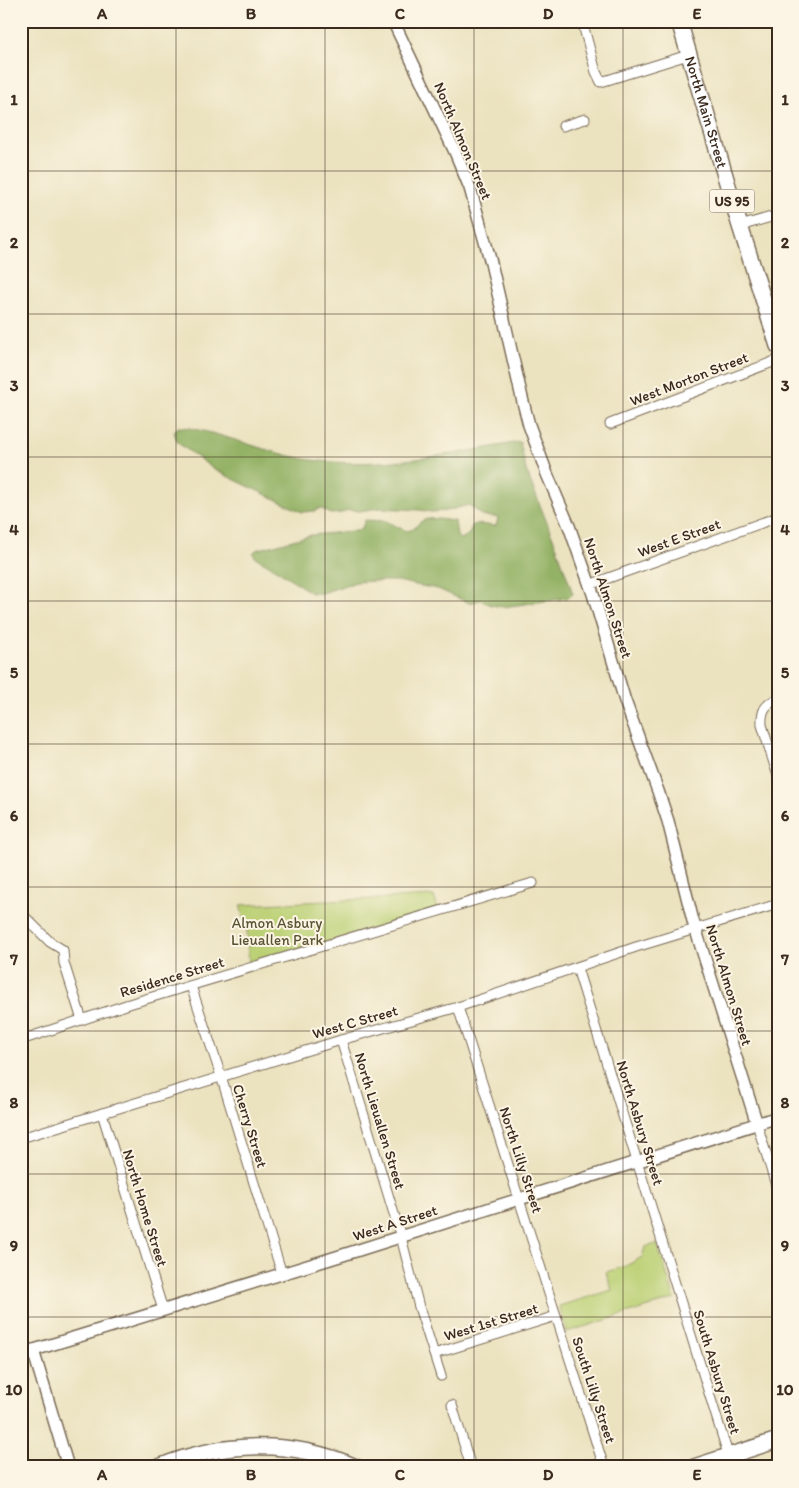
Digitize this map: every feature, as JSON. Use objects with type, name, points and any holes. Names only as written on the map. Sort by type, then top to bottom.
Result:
[{"type":"main road","name":"North Main Street","points":[[679,21],[778,346]]},
{"type":"main road","points":[[694,1467],[731,1461],[778,1440]]},
{"type":"main road","points":[[159,1467],[181,1458],[209,1451],[271,1446],[310,1452],[356,1467]]},
{"type":"street","name":"North Almon Street","points":[[393,21],[456,154],[470,188],[491,263],[529,425],[590,585],[625,702],[668,821],[696,929],[778,1192]]},
{"type":"street","points":[[582,21],[596,72],[601,82],[688,55]]},
{"type":"street","points":[[563,126],[585,119]]},
{"type":"street","points":[[740,226],[778,215]]},
{"type":"street","name":"West Morton Street","points":[[610,424],[778,360]]},
{"type":"street","name":"West E Street","points":[[590,585],[778,517]]},
{"type":"street","points":[[778,700],[766,706],[763,710],[762,725],[778,776]]},
{"type":"street","name":"Residence Street","points":[[21,1040],[191,986],[532,883]]},
{"type":"street","name":"West C Street","points":[[21,1138],[341,1040],[458,1007],[636,947],[778,904]]},
{"type":"street","points":[[21,913],[50,942],[63,950],[64,963],[82,1020]]},
{"type":"street","name":"North Asbury Street","points":[[577,968],[676,1286]]},
{"type":"street","name":"Cherry Street","points":[[191,986],[282,1274]]},
{"type":"street","name":"North Lilly Street","points":[[458,1007],[557,1319]]},
{"type":"street","name":"North Lieuallen Street","points":[[341,1040],[441,1376]]},
{"type":"street","name":"North Home Street","points":[[102,1114],[163,1310]]},
{"type":"street","name":"West A Street","points":[[27,1352],[401,1237],[778,1117]]},
{"type":"street","name":"South Asbury Street","points":[[676,1286],[731,1461]]},
{"type":"street","points":[[21,1316],[24,1325]]},
{"type":"street","name":"West 1st Street","points":[[434,1354],[557,1319]]},
{"type":"street","name":"South Lilly Street","points":[[557,1319],[604,1467]]},
{"type":"street","points":[[68,1467],[47,1397],[42,1367],[44,1357],[51,1351],[110,1327]]},
{"type":"street","points":[[27,1352],[47,1397]]},
{"type":"street","points":[[452,1405],[471,1467]]},
{"type":"green space","points":[[178,427],[201,430],[299,458],[337,462],[363,463],[416,459],[520,442],[526,470],[573,594],[567,598],[503,607],[491,605],[481,600],[469,603],[438,589],[398,581],[356,582],[322,593],[311,593],[255,557],[253,553],[256,550],[311,535],[355,531],[362,528],[365,520],[386,521],[407,531],[414,529],[418,524],[427,519],[455,521],[457,536],[460,539],[469,534],[472,525],[496,526],[498,518],[483,516],[469,505],[446,511],[431,512],[379,508],[360,511],[348,510],[342,513],[331,514],[320,508],[315,511],[302,512],[208,465],[178,443],[174,432]]},
{"type":"green space","name":"Almon Asbury Lieuallen Park","points":[[434,896],[439,912],[250,968],[247,929],[240,905]]},
{"type":"green space","points":[[657,1244],[675,1299],[567,1332],[559,1306],[612,1290],[606,1272],[626,1266],[642,1257],[645,1247]]}]
